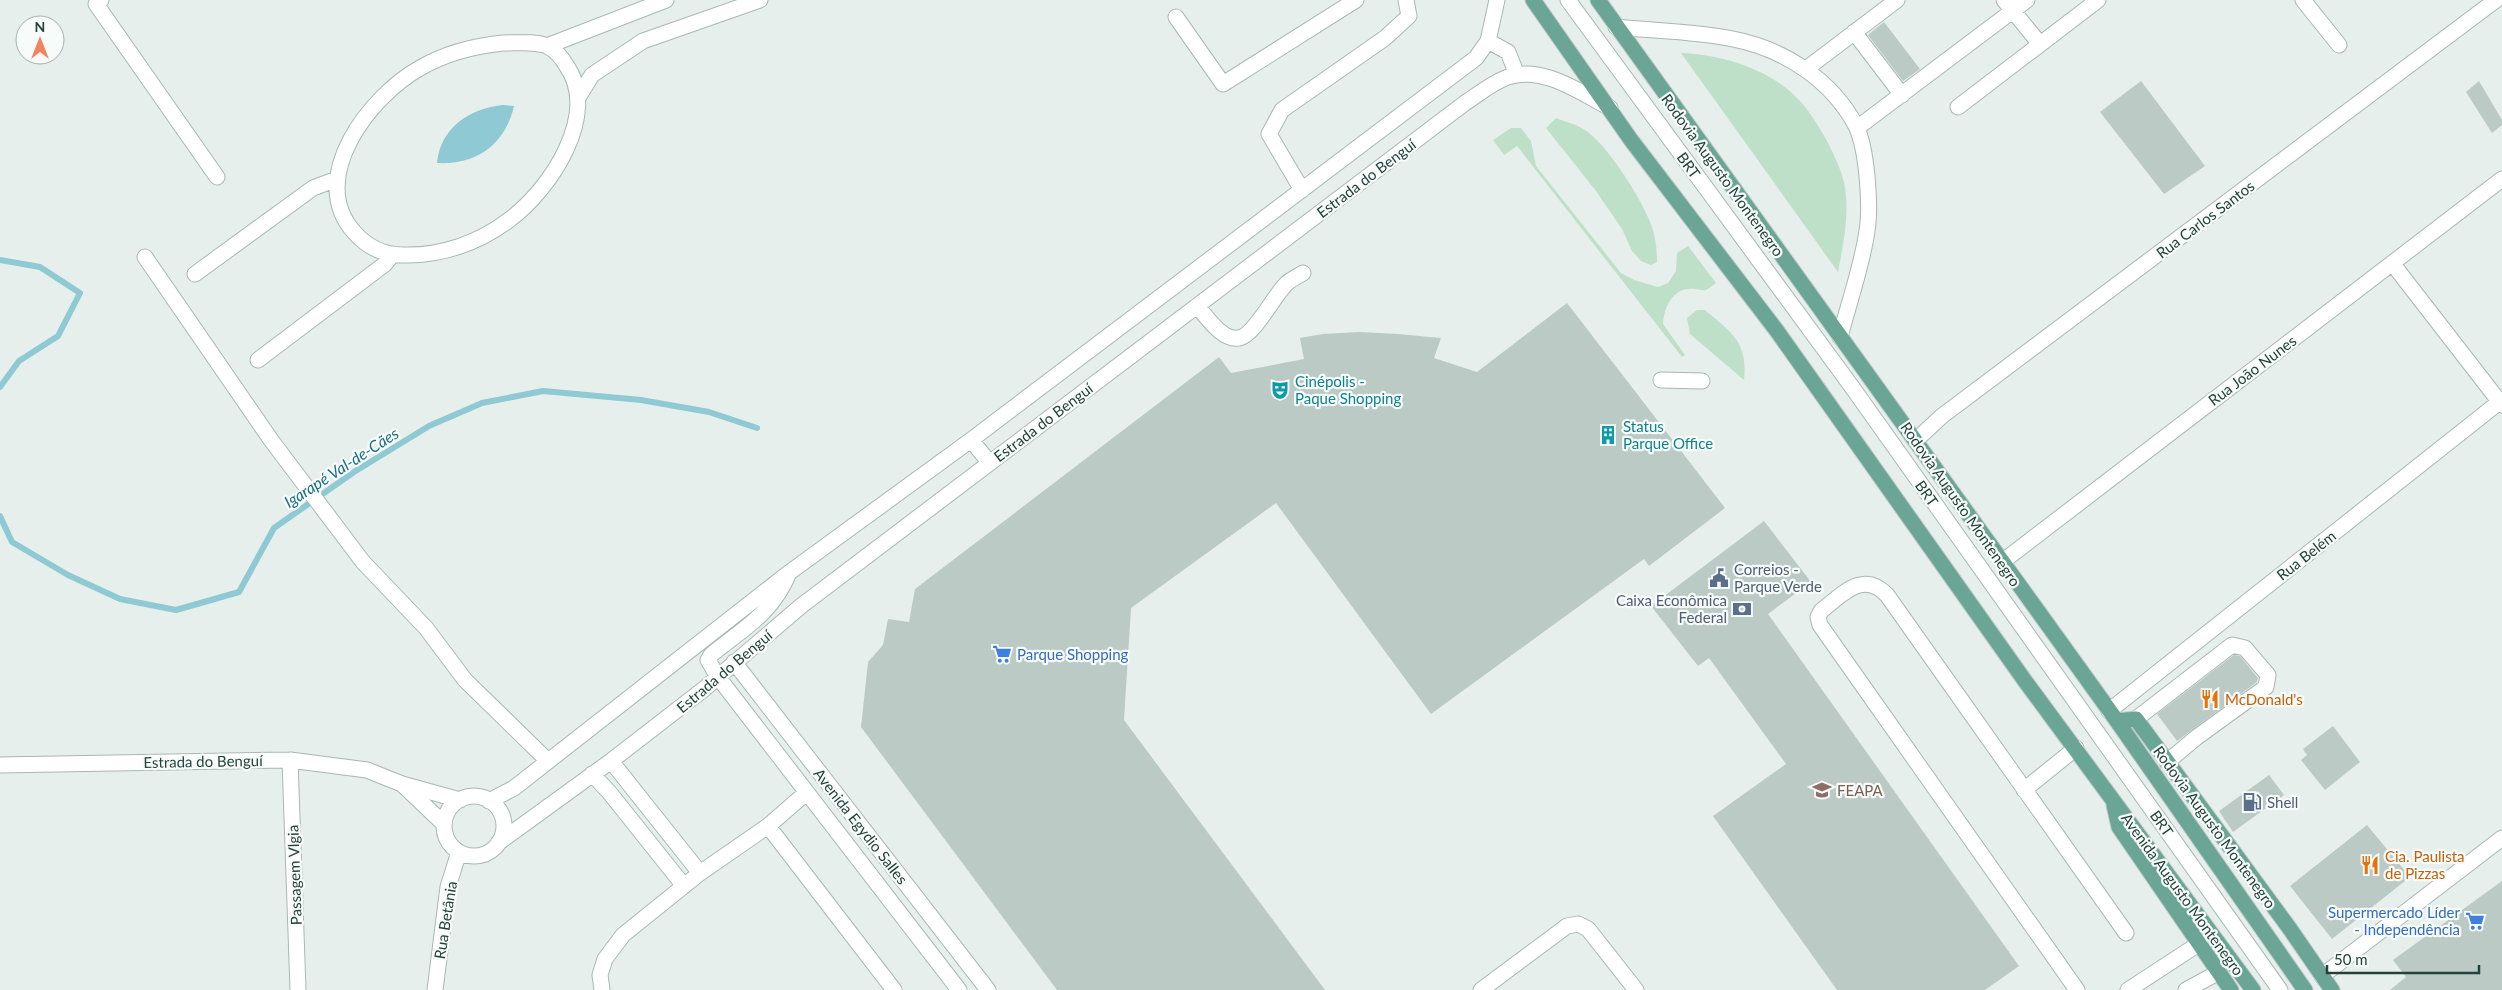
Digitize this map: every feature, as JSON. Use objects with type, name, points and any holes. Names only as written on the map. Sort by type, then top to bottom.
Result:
[{"type":"main road","points":[[1533,0],[1631,140],[1783,339],[2025,681],[2113,799],[2120,827],[2231,990]]},
{"type":"main road","name":"Rodovia Augusto Montenegro","points":[[1598,0],[2113,716]]},
{"type":"main road","points":[[2113,716],[2136,719]]},
{"type":"main road","points":[[2113,716],[2305,990]]},
{"type":"main road","name":"Rodovia Augusto Montenegro","points":[[2136,719],[2290,929],[2332,990]]},
{"type":"main road","name":"Avenida Augusto Montenegro","points":[[2113,799],[2251,988]]},
{"type":"street","points":[[101,0],[96,4],[216,176]]},
{"type":"street","points":[[662,1],[632,5],[547,46],[502,43],[480,46],[438,58],[419,68],[385,94],[371,110],[348,146],[337,179],[338,204],[349,227],[368,245],[392,255],[413,255],[454,248],[492,232],[525,207],[540,192],[562,157],[576,117],[579,96],[592,75],[643,41],[760,0]]},
{"type":"street","points":[[1176,17],[1223,84],[1356,0]]},
{"type":"street","points":[[1302,190],[1269,134],[1282,110],[1385,38],[1408,16],[1406,0]]},
{"type":"street","name":"Estrada do Benguí","points":[[489,801],[514,788],[790,572],[971,440],[1476,58],[1488,41],[1497,0]]},
{"type":"street","name":"BRT","points":[[1568,0],[1852,387],[2278,986]]},
{"type":"street","points":[[1806,69],[1897,0]]},
{"type":"street","points":[[1857,128],[1902,95],[2008,6],[2027,0]]},
{"type":"street","points":[[1958,107],[2098,0]]},
{"type":"street","points":[[2303,0],[2338,44]]},
{"type":"street","name":"Rua Carlos Santos","points":[[1916,440],[1950,410],[2496,0]]},
{"type":"street","points":[[2008,6],[2040,44]]},
{"type":"street","points":[[1616,27],[1733,39],[1772,50],[1806,69],[1840,100],[1857,128],[1869,186],[1867,231],[1840,337]]},
{"type":"street","points":[[1854,32],[1902,95]]},
{"type":"street","points":[[1488,41],[1508,52],[1517,75]]},
{"type":"street","points":[[547,46],[560,57],[571,71],[579,96]]},
{"type":"street","name":"Estrada do Benguí","points":[[498,843],[611,761],[718,677],[801,606],[989,462],[1465,103],[1494,84],[1517,75],[1537,75],[1554,80],[1610,108]]},
{"type":"street","points":[[194,274],[313,188],[337,179]]},
{"type":"street","name":"Rua João Nunes","points":[[2002,562],[2502,179]]},
{"type":"street","points":[[258,360],[385,264],[392,255]]},
{"type":"street","points":[[145,258],[271,440],[363,562],[426,628],[465,680],[548,761]]},
{"type":"street","points":[[2392,263],[2501,402]]},
{"type":"street","points":[[1197,306],[1218,329],[1231,337],[1240,338],[1250,333],[1287,284],[1303,273]]},
{"type":"street","points":[[1661,380],[1702,382]]},
{"type":"street","name":"Rua Belém","points":[[2113,716],[2501,402]]},
{"type":"street","points":[[971,440],[989,462]]},
{"type":"street","points":[[718,677],[709,657],[768,610],[780,594],[790,572]]},
{"type":"street","points":[[2077,990],[1820,625],[1818,617],[1821,610],[1858,585],[1866,582],[1877,585],[2126,933]]},
{"type":"street","points":[[2136,719],[2232,645],[2245,648],[2268,675],[2266,687],[2197,737],[2168,762]]},
{"type":"street","name":"Avenida Egydio Salles","points":[[734,662],[988,990]]},
{"type":"street","name":"Avenida Egydio Salles","points":[[718,677],[959,990]]},
{"type":"street","points":[[2024,790],[2076,748]]},
{"type":"street","name":"Estrada do Benguí","points":[[0,765],[290,760],[367,770],[402,784],[460,800]]},
{"type":"street","name":"Passagem Vlgia","points":[[290,760],[298,990]]},
{"type":"street","points":[[611,761],[700,873]]},
{"type":"street","points":[[592,774],[609,792],[684,886]]},
{"type":"street","name":"Estrada do Benguí","points":[[402,784],[444,824]]},
{"type":"street","points":[[602,990],[600,975],[605,959],[623,935],[700,873],[768,826],[806,793]]},
{"type":"street","points":[[480,797],[489,801],[502,816],[504,825],[498,843],[483,855],[473,856],[458,852],[449,843],[444,824],[452,806],[460,800],[480,797]]},
{"type":"street","points":[[768,826],[885,987]]},
{"type":"street","points":[[2322,976],[2502,838]]},
{"type":"street","name":"Rua Betânia","points":[[435,990],[448,887],[458,852]]},
{"type":"street","points":[[1481,990],[1567,926],[1578,924],[1588,929],[1636,990]]},
{"type":"street","points":[[2128,990],[2200,943]]},
{"type":"street","points":[[2186,990],[2218,972]]},
{"type":"green space","points":[[1681,53],[1711,56],[1756,70],[1783,85],[1809,112],[1835,157],[1845,189],[1846,224],[1838,272]]},
{"type":"green space","points":[[1556,118],[1578,126],[1594,137],[1624,174],[1652,227],[1656,244],[1657,262],[1651,265],[1641,261],[1632,251],[1622,229],[1596,191],[1546,128]]},
{"type":"green space","points":[[1511,128],[1521,128],[1531,141],[1536,166],[1621,273],[1634,280],[1658,287],[1668,283],[1676,271],[1677,253],[1688,246],[1716,283],[1706,290],[1692,289],[1678,292],[1667,306],[1663,324],[1685,355],[1682,357],[1517,146],[1504,155],[1493,140]]},
{"type":"green space","points":[[1697,310],[1705,310],[1736,339],[1741,347],[1743,356],[1745,367],[1744,380],[1690,334],[1687,318]]},
{"type":"water","points":[[503,105],[514,106],[510,120],[504,132],[487,150],[464,160],[451,163],[437,163],[439,151],[444,140],[450,130],[459,122],[479,110]]},
{"type":"building","points":[[1884,22],[1920,69],[1903,81],[1868,35]]},
{"type":"building","points":[[2141,81],[2205,166],[2164,194],[2100,112]]},
{"type":"building","points":[[2479,81],[2502,120],[2502,125],[2492,133],[2466,92]]},
{"type":"building","name":"Parque Shopping","points":[[1567,303],[1725,508],[1649,566],[1644,559],[1431,714],[1276,503],[1131,608],[1124,720],[1325,990],[1057,990],[861,727],[868,662],[883,645],[888,619],[909,622],[915,589],[1219,357],[1231,373],[1304,359],[1300,338],[1323,334],[1359,332],[1398,334],[1441,338],[1434,358],[1477,372]]},
{"type":"building","name":"FEAPA","points":[[1764,521],[1811,582],[1768,614],[2019,966],[1985,990],[1837,990],[1713,816],[1786,764],[1709,658],[1698,666],[1651,606]]},
{"type":"building","name":"McDonald's","points":[[2234,655],[2240,656],[2258,678],[2257,682],[2177,741],[2157,714]]},
{"type":"building","points":[[2333,726],[2360,762],[2325,790],[2301,760],[2307,755],[2303,749]]},
{"type":"building","points":[[2269,775],[2284,795],[2233,832],[2219,811]]},
{"type":"building","points":[[2367,825],[2410,877],[2332,939],[2290,886]]},
{"type":"building","name":"Supermercado Líder - Independência","points":[[2502,881],[2502,990],[2390,990],[2406,977],[2393,960]]},
{"type":"waterway","name":"Igarapé Val-de-Cães","points":[[0,260],[40,267],[80,293],[58,336],[19,361],[0,387]]},
{"type":"waterway","name":"Igarapé Val-de-Cães","points":[[0,516],[12,542],[68,575],[120,599],[176,610],[239,592],[274,528],[354,472],[429,426],[482,403],[543,391],[641,400],[709,412],[757,428]]},
{"type":"place","name":"Cinépolis - Paque Shopping","points":[[1280,390]]},
{"type":"place","name":"Status Parque Office","points":[[1608,435]]},
{"type":"place","name":"Correios - Parque Verde","points":[[1719,578]]},
{"type":"place","name":"Caixa Econômica Federal","points":[[1742,609]]},
{"type":"place","name":"Parque Shopping","points":[[1002,654]]},
{"type":"place","name":"McDonald's","points":[[2210,699]]},
{"type":"place","name":"FEAPA","points":[[1822,790]]},
{"type":"place","name":"Shell","points":[[2252,802]]},
{"type":"place","name":"Cia. Paulista de Pizzas","points":[[2370,865]]},
{"type":"place","name":"Supermercado Líder - Independência","points":[[2475,921]]}]
